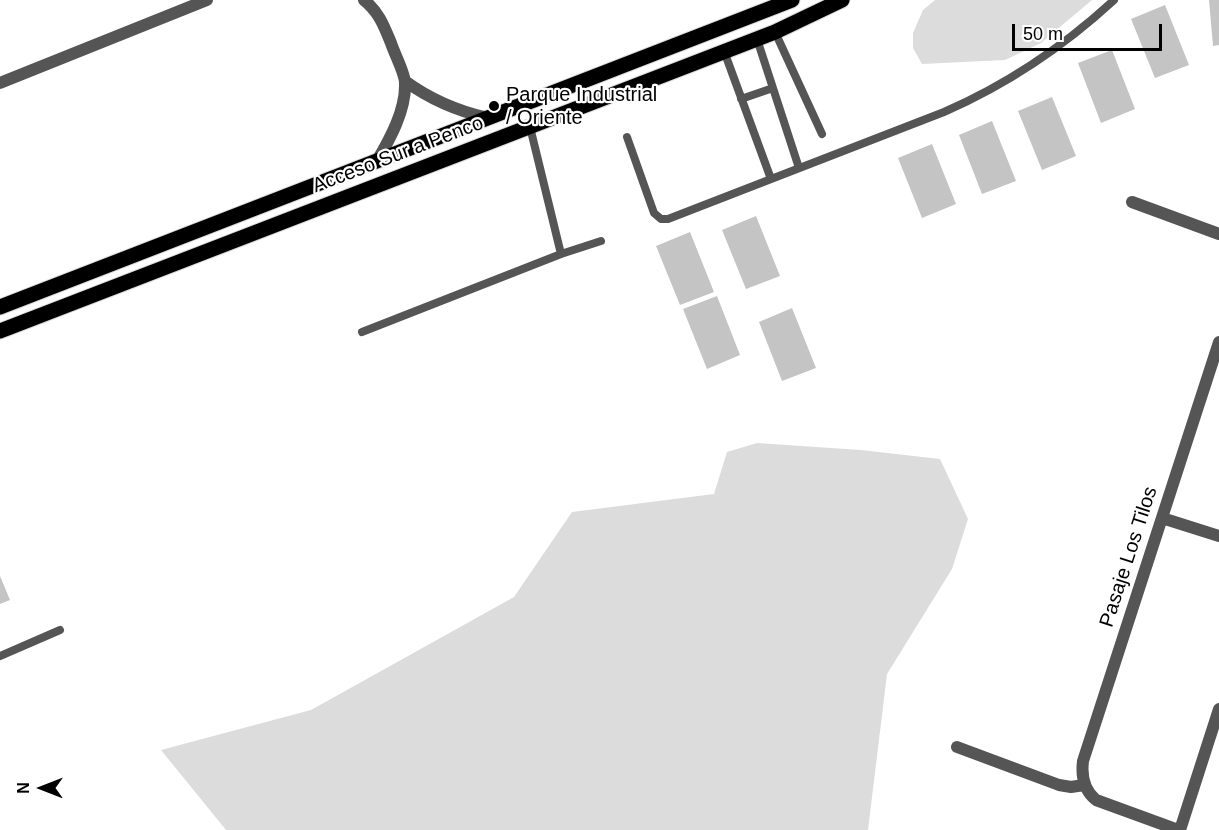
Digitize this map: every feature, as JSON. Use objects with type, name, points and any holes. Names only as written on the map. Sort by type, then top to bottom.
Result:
[{"type":"main road","name":"Acceso Sur a Penco","points":[[0,307],[792,0]]},
{"type":"main road","name":"Acceso Sur a Penco","points":[[0,332],[775,32],[842,0]]},
{"type":"street","points":[[0,83],[207,0]]},
{"type":"street","points":[[364,0],[371,5],[383,24],[405,81],[404,96],[396,124],[388,144],[377,161]]},
{"type":"street","points":[[405,81],[433,99],[488,118]]},
{"type":"street","points":[[1132,202],[1219,234]]},
{"type":"street","name":"Pasaje Los Tilos","points":[[1084,785],[1083,761],[1219,342]]},
{"type":"street","points":[[1162,518],[1219,536]]},
{"type":"street","points":[[957,747],[1059,785],[1071,787],[1084,785],[1091,796],[1102,803],[1179,830],[1219,709]]},
{"type":"lane","points":[[627,137],[654,213],[661,219],[668,219],[944,112],[996,87],[1054,50],[1114,0]]},
{"type":"lane","points":[[775,32],[822,135]]},
{"type":"lane","points":[[757,39],[799,168]]},
{"type":"lane","points":[[724,51],[771,179]]},
{"type":"lane","points":[[741,99],[773,88]]},
{"type":"lane","points":[[530,127],[561,254]]},
{"type":"lane","points":[[362,332],[561,254],[601,242]]},
{"type":"lane","points":[[0,656],[60,630]]},
{"type":"shaded area","points":[[935,0],[1092,0],[1041,43],[1005,60],[922,64],[913,48],[913,33],[923,10]]},
{"type":"shaded area","points":[[757,443],[861,450],[940,459],[968,519],[952,569],[887,674],[868,830],[226,830],[161,750],[311,710],[514,597],[572,512],[714,494],[727,452]]},
{"type":"building","points":[[1209,0],[1219,0],[1219,45],[1213,46]]},
{"type":"building","points":[[1165,5],[1189,65],[1155,78],[1131,19]]},
{"type":"building","points":[[1112,50],[1135,109],[1101,123],[1078,63]]},
{"type":"building","points":[[1052,97],[1076,156],[1042,170],[1018,111]]},
{"type":"building","points":[[992,121],[1016,181],[982,194],[959,135]]},
{"type":"building","points":[[932,144],[956,204],[922,218],[898,158]]},
{"type":"building","points":[[756,216],[780,276],[746,289],[722,230]]},
{"type":"building","points":[[690,232],[714,292],[680,305],[656,246]]},
{"type":"building","points":[[717,296],[740,355],[707,369],[683,309]]},
{"type":"building","points":[[792,308],[816,368],[782,381],[759,322]]},
{"type":"building","points":[[0,576],[10,600],[0,604]]},
{"type":"place","name":"Parque Industrial / Oriente","points":[[494,106]]}]
